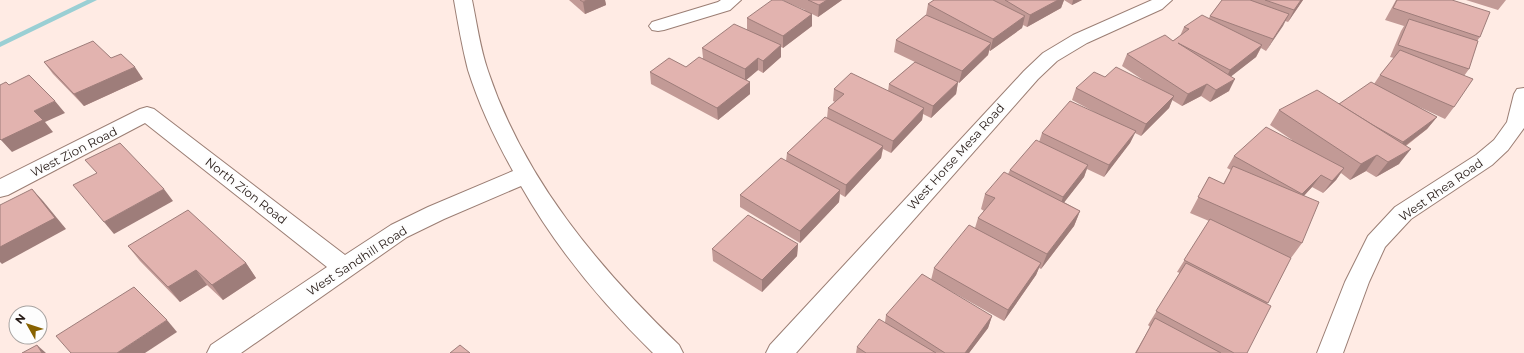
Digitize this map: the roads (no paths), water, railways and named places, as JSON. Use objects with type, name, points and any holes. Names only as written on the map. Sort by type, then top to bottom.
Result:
[{"type":"street","points":[[463,0],[481,79],[494,111],[525,175],[559,228],[607,288],[670,353]]},
{"type":"street","points":[[658,26],[724,6],[732,0]]},
{"type":"street","name":"West Horse Mesa Road","points":[[779,353],[1031,74],[1050,57],[1080,39],[1156,5],[1163,0]]},
{"type":"street","name":"West Rhea Road","points":[[1330,353],[1357,282],[1376,242],[1403,213],[1484,160],[1501,145],[1517,123],[1524,94]]},
{"type":"street","name":"West Zion Road","points":[[0,189],[147,114]]},
{"type":"street","name":"North Zion Road","points":[[147,114],[345,268]]},
{"type":"street","name":"West Sandhill Road","points":[[220,353],[399,231],[436,213],[525,175]]},
{"type":"waterway","points":[[0,45],[93,0]]}]
